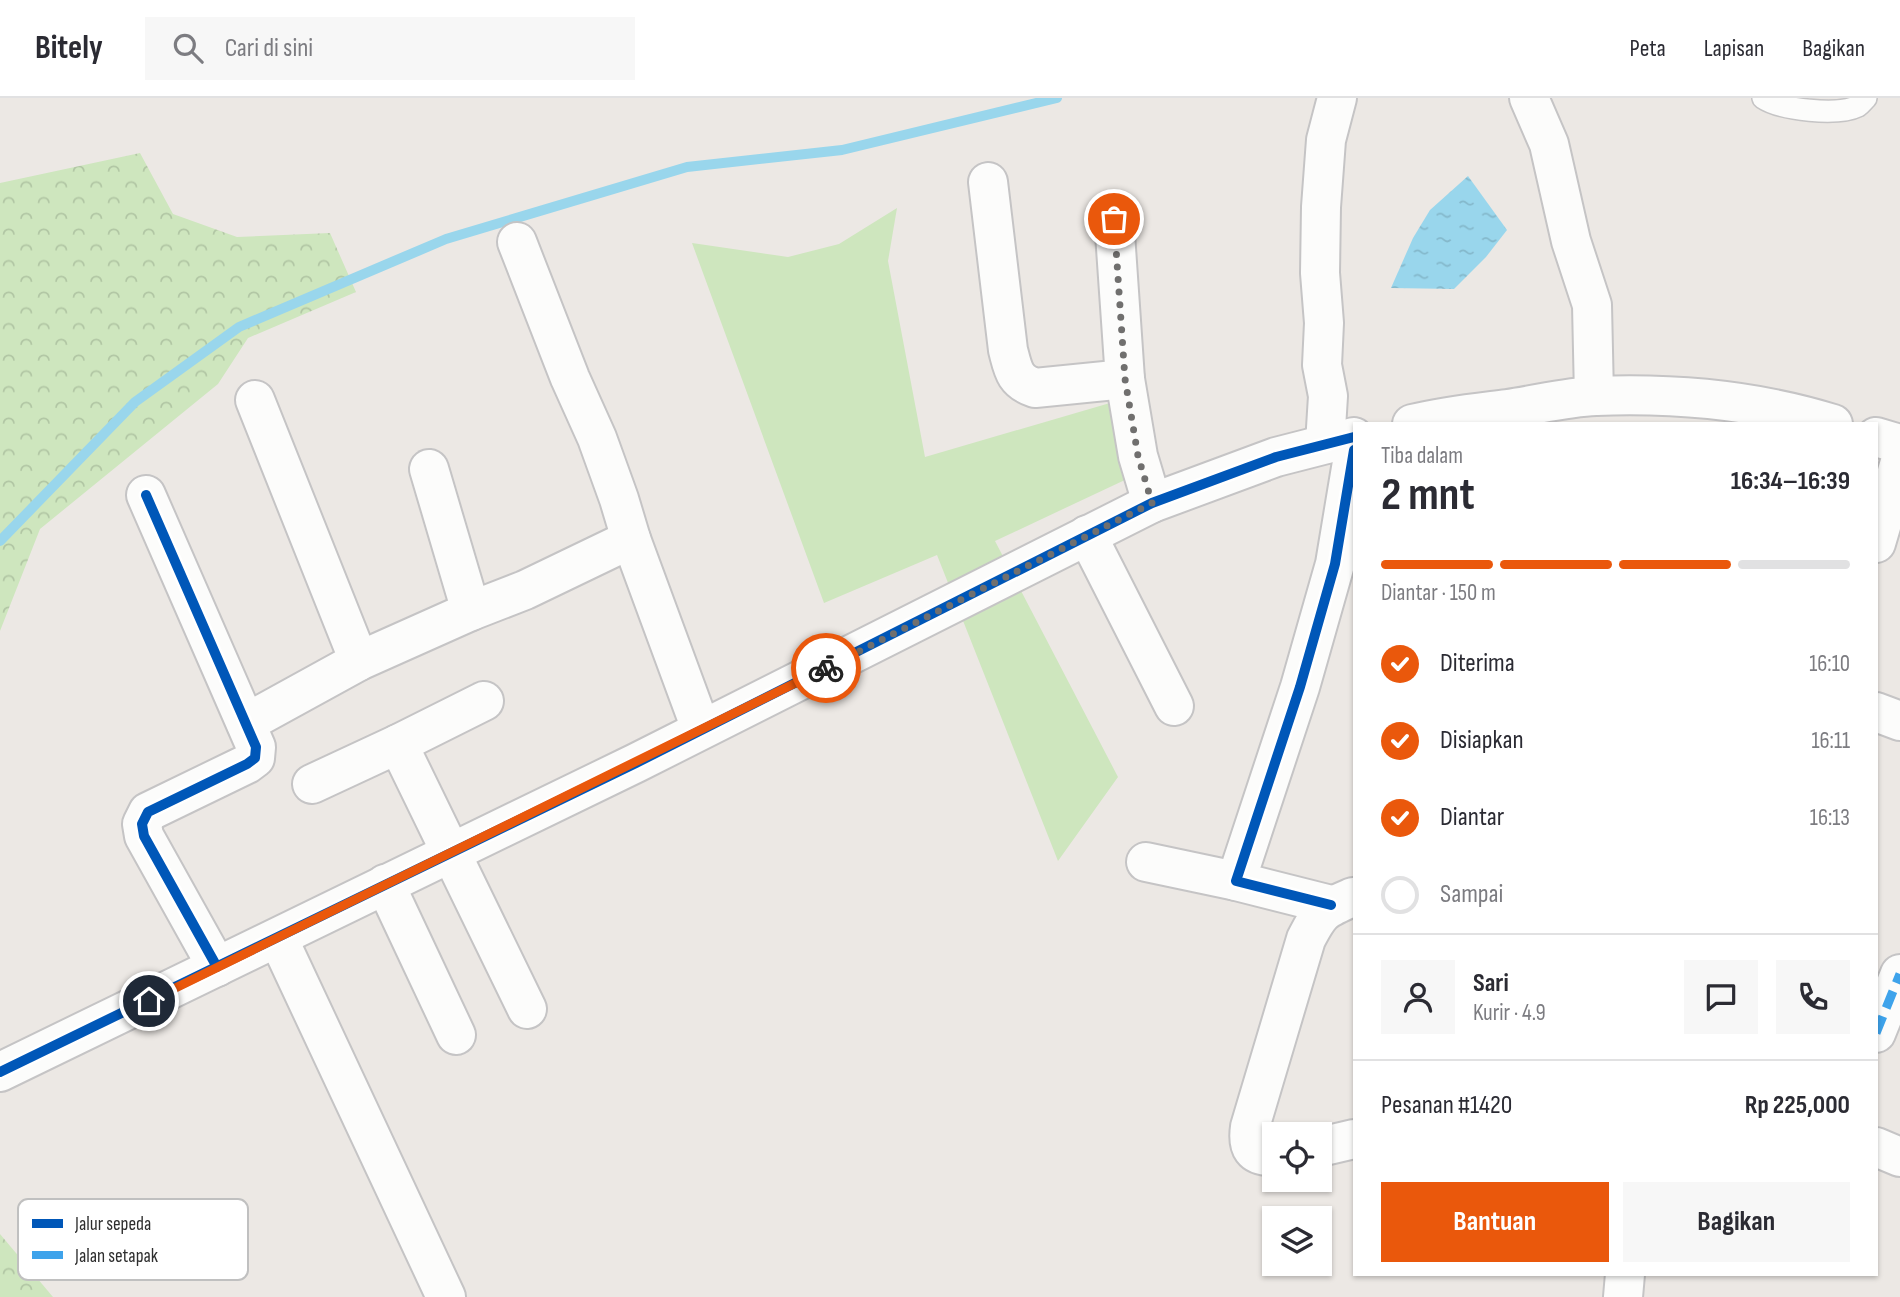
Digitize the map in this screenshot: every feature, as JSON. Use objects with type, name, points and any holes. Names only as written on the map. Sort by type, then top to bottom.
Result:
[{"type":"street","points":[[1236,881],[1300,687],[1335,564],[1345,444],[1328,396],[1322,365],[1324,323],[1320,273],[1326,140],[1337,98]]},
{"type":"street","points":[[1529,98],[1549,144],[1571,240],[1592,305],[1594,396]]},
{"type":"street","points":[[988,182],[1008,350],[1014,373],[1023,384],[1035,388],[1125,379]]},
{"type":"street","points":[[1114,219],[1125,379],[1138,456],[1152,503]]},
{"type":"street","points":[[517,242],[569,378],[597,438],[701,729]]},
{"type":"street","points":[[1421,422],[1458,414],[1503,416],[1594,396],[1697,397],[1774,409],[1825,422]]},
{"type":"street","points":[[255,400],[359,661]]},
{"type":"street","points":[[1878,438],[1900,444]]},
{"type":"street","points":[[0,1072],[636,763],[1152,503],[1276,457],[1345,444]]},
{"type":"street","points":[[1878,536],[1900,462]]},
{"type":"street","points":[[429,469],[471,611]]},
{"type":"street","points":[[146,495],[256,747],[255,758],[247,764],[148,812],[142,824],[144,836],[217,967]]},
{"type":"street","points":[[1087,535],[1174,706]]},
{"type":"street","points":[[246,723],[359,661],[525,590],[631,539]]},
{"type":"street","points":[[312,784],[484,701]]},
{"type":"street","points":[[1878,713],[1900,721]]},
{"type":"street","points":[[398,744],[527,1009]]},
{"type":"street","points":[[1146,862],[1343,899]]},
{"type":"street","points":[[386,884],[456,1035]]},
{"type":"street","points":[[1262,1154],[1249,1146],[1250,1127],[1306,939],[1317,919],[1343,899]]},
{"type":"street","points":[[278,938],[446,1297]]},
{"type":"street","points":[[1878,1028],[1900,974]]},
{"type":"street","points":[[1332,1144],[1353,1139]]},
{"type":"street","points":[[1878,1148],[1900,1157]]},
{"type":"street","points":[[1623,1297],[1625,1276]]},
{"type":"lane","points":[[1763,98],[1774,105],[1822,112],[1858,106],[1866,98]]},
{"type":"green space","points":[[140,153],[173,214],[237,237],[330,233],[356,292],[248,338],[218,384],[40,529],[0,631],[0,183]]},
{"type":"green space","points":[[897,208],[888,261],[925,457],[1110,403],[1127,479],[995,541],[1118,777],[1058,861],[937,555],[824,603],[692,243],[788,257],[839,244]]},
{"type":"green space","points":[[0,1234],[18,1255],[18,1280],[39,1280],[53,1297],[0,1297]]},
{"type":"water","points":[[1468,176],[1507,230],[1486,257],[1454,289],[1391,288],[1413,238],[1430,210]]},
{"type":"waterway","points":[[0,541],[135,402],[239,327],[446,239],[687,167],[842,150],[1057,98]]},
{"type":"marked path","points":[[1878,1028],[1900,974]]},
{"type":"cycle path","points":[[0,1072],[636,763],[1152,503],[1276,457],[1353,437]]},
{"type":"cycle path","points":[[1331,905],[1236,881],[1300,687],[1335,564],[1353,456]]},
{"type":"cycle path","points":[[146,495],[256,747],[255,758],[247,764],[148,812],[142,824],[144,836],[217,967]]},
{"type":"way so far","points":[[826,668],[1152,503],[1138,456],[1125,379],[1114,219]]},
{"type":"route","points":[[149,1001],[826,668]]}]
